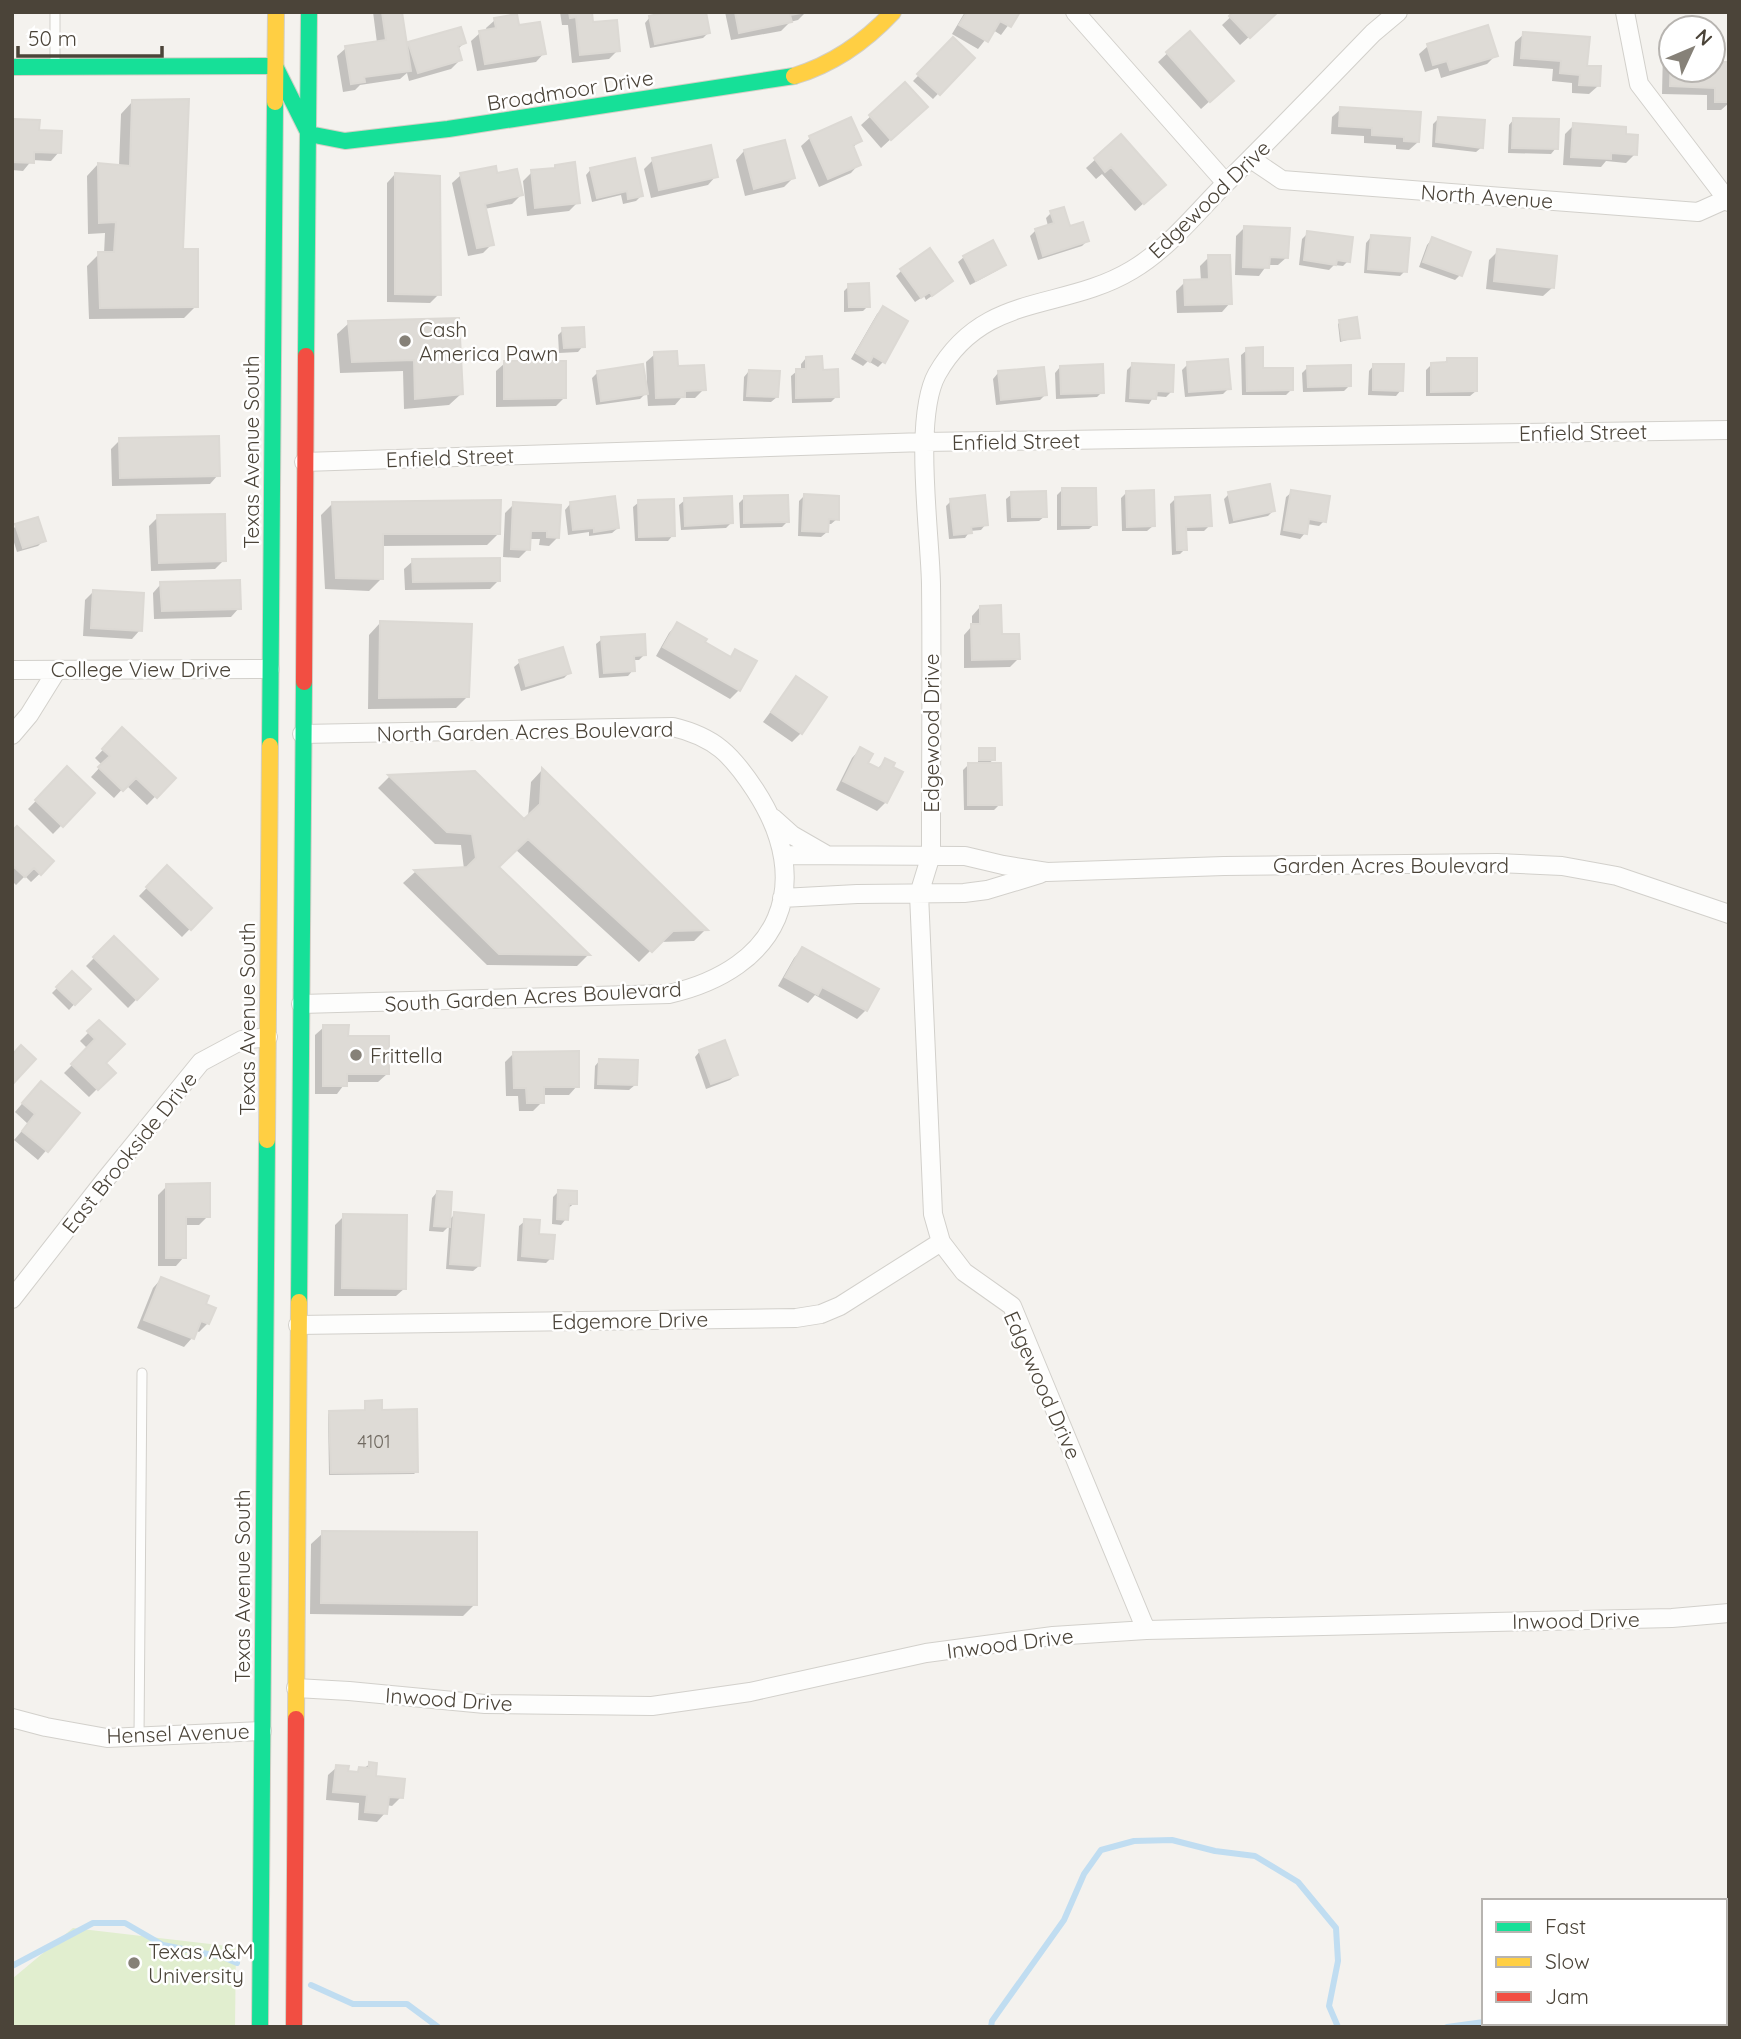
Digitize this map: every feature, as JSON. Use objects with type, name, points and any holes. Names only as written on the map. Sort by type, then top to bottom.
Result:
[{"type":"main road","name":"Texas Avenue South","points":[[260,2027],[276,12]]},
{"type":"main road","points":[[294,2027],[309,12]]},
{"type":"main road","name":"Broadmoor Drive","points":[[309,134],[345,141],[448,130],[782,79],[842,57],[873,35],[893,12]]},
{"type":"main road","points":[[12,67],[275,66],[309,134]]},
{"type":"main road","points":[[270,801],[286,826]]},
{"type":"main road","points":[[284,990],[290,1000],[301,1004]]},
{"type":"main road","points":[[264,1454],[280,1498]]},
{"type":"main road","points":[[280,1578],[279,1663],[281,1676],[296,1688]]},
{"type":"main road","points":[[262,1731],[272,1738],[279,1755]]},
{"type":"main road","points":[[278,1914],[295,1958]]},
{"type":"street","points":[[1075,12],[1226,183]]},
{"type":"street","name":"Edgewood Drive","points":[[1146,1630],[1012,1306],[964,1272],[941,1242],[933,1214],[919,894],[931,855],[931,582],[926,409],[936,376],[956,345],[979,327],[1008,311],[1087,290],[1132,271],[1172,241],[1373,33],[1398,12]]},
{"type":"street","points":[[1625,12],[1639,84],[1728,200]]},
{"type":"street","name":"North Avenue","points":[[1251,159],[1282,180],[1698,212],[1728,200]]},
{"type":"street","name":"Enfield Street","points":[[304,462],[925,442],[1729,430]]},
{"type":"street","name":"College View Drive","points":[[12,670],[270,669]]},
{"type":"street","points":[[12,735],[29,715],[57,670]]},
{"type":"street","name":"North Garden Acres Boulevard","points":[[302,734],[673,727],[696,733],[721,748],[737,762],[772,817],[786,876]]},
{"type":"street","points":[[772,817],[792,835],[828,855]]},
{"type":"street","name":"Garden Acres Boulevard","points":[[783,855],[965,856],[1047,872],[1252,865],[1497,863],[1562,866],[1616,876],[1729,914]]},
{"type":"street","name":"Garden Acres Boulevard","points":[[782,898],[964,893],[987,890],[1047,872]]},
{"type":"street","name":"South Garden Acres Boulevard","points":[[301,1004],[669,993],[691,989],[734,968],[753,953],[769,935],[778,914],[786,876]]},
{"type":"street","name":"East Brookside Drive","points":[[12,1299],[201,1062],[242,1040],[268,1037]]},
{"type":"street","name":"Edgemore Drive","points":[[298,1325],[796,1318],[821,1314],[840,1306],[941,1242]]},
{"type":"street","name":"Inwood Drive","points":[[296,1688],[485,1704],[652,1706],[750,1692],[926,1653],[1053,1636],[1146,1630],[1672,1618],[1729,1613]]},
{"type":"street","name":"Hensel Avenue","points":[[12,1718],[107,1738],[262,1731]]},
{"type":"lane","points":[[55,12],[55,67]]},
{"type":"lane","points":[[139,1737],[142,1373]]},
{"type":"green space","name":"Texas A&M University","points":[[73,1928],[236,1947],[235,2027],[12,2027],[12,1979]]},
{"type":"building","points":[[382,12],[402,12],[411,71],[364,77],[365,82],[351,84],[345,46],[386,40]]},
{"type":"building","points":[[569,12],[592,12],[593,22],[617,20],[620,51],[580,55],[576,17],[570,18]]},
{"type":"building","points":[[667,12],[706,12],[710,33],[655,44],[649,16]]},
{"type":"building","points":[[735,12],[807,12],[790,15],[792,22],[739,33]]},
{"type":"building","points":[[967,12],[1020,12],[1011,27],[1000,21],[988,42],[959,25]]},
{"type":"building","points":[[1233,12],[1278,12],[1250,38],[1229,16]]},
{"type":"building","points":[[517,14],[519,25],[540,22],[546,54],[485,64],[479,31],[496,28],[494,18]]},
{"type":"building","points":[[1488,25],[1498,56],[1450,70],[1447,61],[1433,65],[1427,44]]},
{"type":"building","points":[[461,27],[466,43],[458,46],[462,60],[418,73],[408,42]]},
{"type":"building","points":[[1190,31],[1234,81],[1210,102],[1166,52]]},
{"type":"building","points":[[1523,32],[1590,37],[1587,66],[1601,66],[1600,86],[1579,85],[1580,75],[1560,73],[1561,61],[1521,58]]},
{"type":"building","points":[[953,37],[975,58],[940,95],[917,74]]},
{"type":"building","points":[[1729,62],[1729,102],[1715,102],[1715,88],[1670,86],[1727,84]]},
{"type":"building","points":[[905,82],[928,107],[891,140],[869,115]]},
{"type":"building","points":[[189,99],[183,249],[198,249],[198,307],[100,308],[98,252],[114,252],[116,222],[99,223],[98,163],[130,166],[132,100]]},
{"type":"building","points":[[1340,107],[1421,112],[1419,142],[1404,141],[1404,137],[1372,135],[1372,128],[1339,126]]},
{"type":"building","points":[[851,117],[862,141],[853,145],[861,165],[828,179],[809,136]]},
{"type":"building","points":[[1438,117],[1485,120],[1483,148],[1436,142]]},
{"type":"building","points":[[1513,118],[1559,119],[1558,149],[1512,148]]},
{"type":"building","points":[[13,119],[40,120],[39,130],[62,131],[61,153],[34,152],[34,163],[12,162]]},
{"type":"building","points":[[1573,123],[1626,127],[1626,134],[1638,135],[1637,155],[1611,153],[1611,159],[1571,157]]},
{"type":"building","points":[[1121,134],[1166,185],[1144,204],[1111,167],[1105,172],[1094,158]]},
{"type":"building","points":[[785,140],[795,178],[754,189],[744,150]]},
{"type":"building","points":[[711,145],[718,177],[659,190],[652,158]]},
{"type":"building","points":[[635,158],[643,196],[628,199],[627,191],[597,198],[590,168]]},
{"type":"building","points":[[575,162],[580,203],[535,208],[531,170],[555,168],[555,165]]},
{"type":"building","points":[[496,166],[497,173],[517,169],[523,195],[485,204],[494,245],[477,248],[460,173]]},
{"type":"building","points":[[395,173],[440,176],[441,295],[395,294]]},
{"type":"building","points":[[1064,207],[1070,226],[1083,222],[1089,241],[1043,256],[1035,229],[1054,223],[1050,211]]},
{"type":"building","points":[[1244,226],[1290,228],[1288,258],[1270,257],[1269,268],[1243,267]]},
{"type":"building","points":[[1307,231],[1353,237],[1350,262],[1337,260],[1336,265],[1304,260]]},
{"type":"building","points":[[1371,235],[1410,238],[1407,272],[1368,269]]},
{"type":"building","points":[[1432,237],[1471,252],[1462,276],[1423,262]]},
{"type":"building","points":[[993,240],[1006,265],[976,281],[963,256]]},
{"type":"building","points":[[930,248],[953,281],[932,296],[930,292],[921,298],[900,269]]},
{"type":"building","points":[[1497,249],[1557,256],[1554,288],[1494,281]]},
{"type":"building","points":[[1208,255],[1230,255],[1232,304],[1185,305],[1184,280],[1209,279]]},
{"type":"building","points":[[869,283],[870,307],[849,307],[848,284]]},
{"type":"building","points":[[883,306],[908,321],[885,363],[873,356],[870,362],[856,353]]},
{"type":"building","points":[[1357,317],[1360,338],[1342,340],[1339,320]]},
{"type":"building","name":"Cash America Pawn","points":[[459,318],[463,394],[415,399],[414,360],[352,362],[348,321]]},
{"type":"building","points":[[584,327],[585,347],[564,348],[562,328]]},
{"type":"building","points":[[1263,347],[1263,368],[1293,368],[1293,390],[1247,391],[1246,348]]},
{"type":"building","points":[[677,351],[678,366],[704,365],[706,390],[685,391],[685,397],[656,398],[654,352]]},
{"type":"building","points":[[822,356],[823,370],[838,369],[839,397],[796,398],[796,369],[806,369],[806,357]]},
{"type":"building","points":[[1447,358],[1477,358],[1477,391],[1431,392],[1431,363],[1447,362]]},
{"type":"building","points":[[1228,359],[1231,389],[1189,392],[1187,362]]},
{"type":"building","points":[[504,361],[566,361],[566,398],[504,399]]},
{"type":"building","points":[[1132,363],[1174,365],[1173,392],[1157,391],[1156,399],[1130,398]]},
{"type":"building","points":[[643,364],[648,394],[601,401],[597,371]]},
{"type":"building","points":[[1103,364],[1104,393],[1061,394],[1060,366]]},
{"type":"building","points":[[1373,364],[1404,364],[1403,391],[1373,390]]},
{"type":"building","points":[[1351,365],[1351,386],[1308,387],[1307,366]]},
{"type":"building","points":[[1044,367],[1047,395],[1001,400],[998,371]]},
{"type":"building","points":[[749,370],[780,371],[778,397],[747,396]]},
{"type":"building","points":[[219,436],[220,476],[120,478],[119,438]]},
{"type":"building","points":[[1270,484],[1275,511],[1234,520],[1228,492]]},
{"type":"building","points":[[1062,488],[1096,488],[1097,525],[1062,525]]},
{"type":"building","points":[[1154,490],[1155,526],[1127,527],[1126,491]]},
{"type":"building","points":[[1291,490],[1330,496],[1326,522],[1309,519],[1307,534],[1284,530]]},
{"type":"building","points":[[1046,491],[1047,517],[1012,517],[1011,492]]},
{"type":"building","points":[[804,494],[839,496],[839,520],[829,519],[828,532],[802,531]]},
{"type":"building","points":[[788,495],[789,522],[744,523],[744,496]]},
{"type":"building","points":[[985,495],[988,525],[971,527],[972,533],[954,535],[950,499]]},
{"type":"building","points":[[1210,495],[1212,526],[1186,527],[1187,550],[1177,550],[1175,497]]},
{"type":"building","points":[[615,496],[619,528],[594,532],[594,528],[573,530],[570,502]]},
{"type":"building","points":[[732,496],[733,523],[685,526],[684,498]]},
{"type":"building","points":[[674,499],[675,536],[639,537],[638,500]]},
{"type":"building","points":[[501,500],[500,534],[383,534],[383,579],[336,578],[332,502]]},
{"type":"building","points":[[513,502],[561,505],[559,538],[547,537],[547,531],[531,531],[530,550],[511,549]]},
{"type":"building","points":[[225,514],[226,561],[159,563],[157,515]]},
{"type":"building","points":[[38,517],[46,541],[23,548],[15,524]]},
{"type":"building","points":[[500,558],[500,581],[413,582],[412,559]]},
{"type":"building","points":[[240,580],[241,609],[162,611],[160,582]]},
{"type":"building","points":[[93,590],[144,593],[142,631],[91,628]]},
{"type":"building","points":[[1001,605],[1002,634],[1019,634],[1020,659],[972,660],[971,624],[980,624],[980,606]]},
{"type":"building","points":[[380,621],[472,624],[469,697],[379,698]]},
{"type":"building","points":[[677,622],[731,657],[735,649],[757,661],[740,691],[663,647]]},
{"type":"building","points":[[645,634],[646,655],[634,656],[635,671],[604,673],[601,637]]},
{"type":"building","points":[[563,647],[571,673],[526,686],[519,660]]},
{"type":"building","points":[[796,676],[827,697],[802,734],[771,712]]},
{"type":"building","points":[[122,727],[176,778],[157,798],[136,778],[123,791],[98,767],[110,756],[102,749]]},
{"type":"building","points":[[860,747],[873,754],[868,763],[880,769],[885,758],[895,763],[893,767],[903,772],[887,803],[843,781]]},
{"type":"building","points":[[979,748],[995,748],[995,760],[979,760]]},
{"type":"building","points":[[968,763],[1001,763],[1002,805],[968,805]]},
{"type":"building","points":[[67,766],[95,793],[63,827],[35,800]]},
{"type":"building","points":[[542,768],[708,930],[673,931],[652,952],[528,839],[499,867],[590,955],[499,954],[414,870],[467,867],[476,858],[472,834],[447,832],[388,775],[475,771],[524,819],[540,804]]},
{"type":"building","points":[[17,826],[54,861],[41,875],[34,868],[25,877],[14,867],[12,869],[12,831]]},
{"type":"building","points":[[167,865],[212,908],[191,930],[146,887]]},
{"type":"building","points":[[114,936],[158,979],[137,1000],[93,957]]},
{"type":"building","points":[[802,947],[879,989],[867,1011],[822,987],[818,995],[785,977]]},
{"type":"building","points":[[72,971],[91,989],[75,1005],[56,987]]},
{"type":"building","points":[[99,1020],[125,1044],[106,1063],[116,1073],[98,1090],[71,1064],[95,1039],[87,1031]]},
{"type":"building","name":"Frittella","points":[[323,1025],[349,1025],[348,1036],[389,1036],[389,1074],[347,1074],[347,1086],[323,1086]]},
{"type":"building","points":[[725,1040],[738,1075],[711,1084],[699,1050]]},
{"type":"building","points":[[21,1045],[36,1059],[12,1085],[12,1055]]},
{"type":"building","points":[[579,1051],[579,1087],[544,1087],[544,1103],[527,1103],[526,1088],[514,1088],[513,1052]]},
{"type":"building","points":[[599,1059],[638,1060],[637,1085],[598,1084]]},
{"type":"building","points":[[41,1081],[80,1113],[48,1152],[22,1131],[35,1114],[22,1103]]},
{"type":"building","points":[[210,1183],[210,1217],[186,1217],[186,1258],[166,1258],[166,1184]]},
{"type":"building","points":[[558,1190],[577,1191],[577,1204],[569,1204],[568,1220],[557,1219]]},
{"type":"building","points":[[437,1191],[452,1192],[450,1227],[434,1226]]},
{"type":"building","points":[[454,1212],[484,1215],[480,1266],[450,1264]]},
{"type":"building","points":[[343,1214],[407,1215],[406,1289],[342,1288]]},
{"type":"building","points":[[524,1219],[540,1220],[539,1234],[555,1235],[553,1259],[522,1256]]},
{"type":"building","points":[[161,1277],[209,1296],[206,1304],[216,1308],[209,1324],[201,1321],[194,1339],[144,1320]]},
{"type":"building","points":[[382,1400],[382,1410],[417,1409],[418,1472],[331,1473],[329,1411],[365,1410],[365,1401]]},
{"type":"building","points":[[322,1531],[477,1532],[477,1605],[321,1603]]},
{"type":"building","points":[[369,1762],[377,1763],[376,1776],[405,1779],[403,1798],[389,1797],[387,1814],[365,1812],[367,1795],[333,1792],[336,1765],[349,1766],[348,1771],[358,1772],[359,1767],[369,1768]]},
{"type":"waterway","points":[[991,2027],[992,2021],[1064,1920],[1084,1874],[1101,1850],[1134,1841],[1172,1840],[1215,1851],[1255,1856],[1298,1882],[1336,1928],[1338,1961],[1329,2006],[1338,2027]]},
{"type":"waterway","points":[[12,1966],[93,1923],[125,1923],[163,1945],[223,1957],[237,1963]]},
{"type":"waterway","points":[[311,1985],[353,2004],[407,2004],[438,2027]]},
{"type":"waterway","points":[[1447,2027],[1482,2022]]},
{"type":"waterway","points":[[1584,2025],[1588,2027]]},
{"type":"traffic: fast","points":[[306,356],[309,12]]},
{"type":"traffic: fast","points":[[12,67],[275,66],[309,134],[345,141],[448,129],[794,76]]},
{"type":"traffic: fast","points":[[270,746],[275,102]]},
{"type":"traffic: fast","points":[[299,1302],[304,682]]},
{"type":"traffic: fast","points":[[260,2027],[267,1140]]},
{"type":"traffic: slow","points":[[275,102],[276,12]]},
{"type":"traffic: slow","points":[[794,76],[848,51],[893,12]]},
{"type":"traffic: slow","points":[[267,1140],[270,746]]},
{"type":"traffic: slow","points":[[296,1719],[299,1302]]},
{"type":"traffic: jam","points":[[304,682],[306,356]]},
{"type":"traffic: jam","points":[[294,2027],[296,1719]]},
{"type":"place","name":"Cash America Pawn","points":[[405,341]]},
{"type":"place","name":"Frittella","points":[[356,1055]]},
{"type":"place","name":"Texas A&M University","points":[[134,1963]]}]
